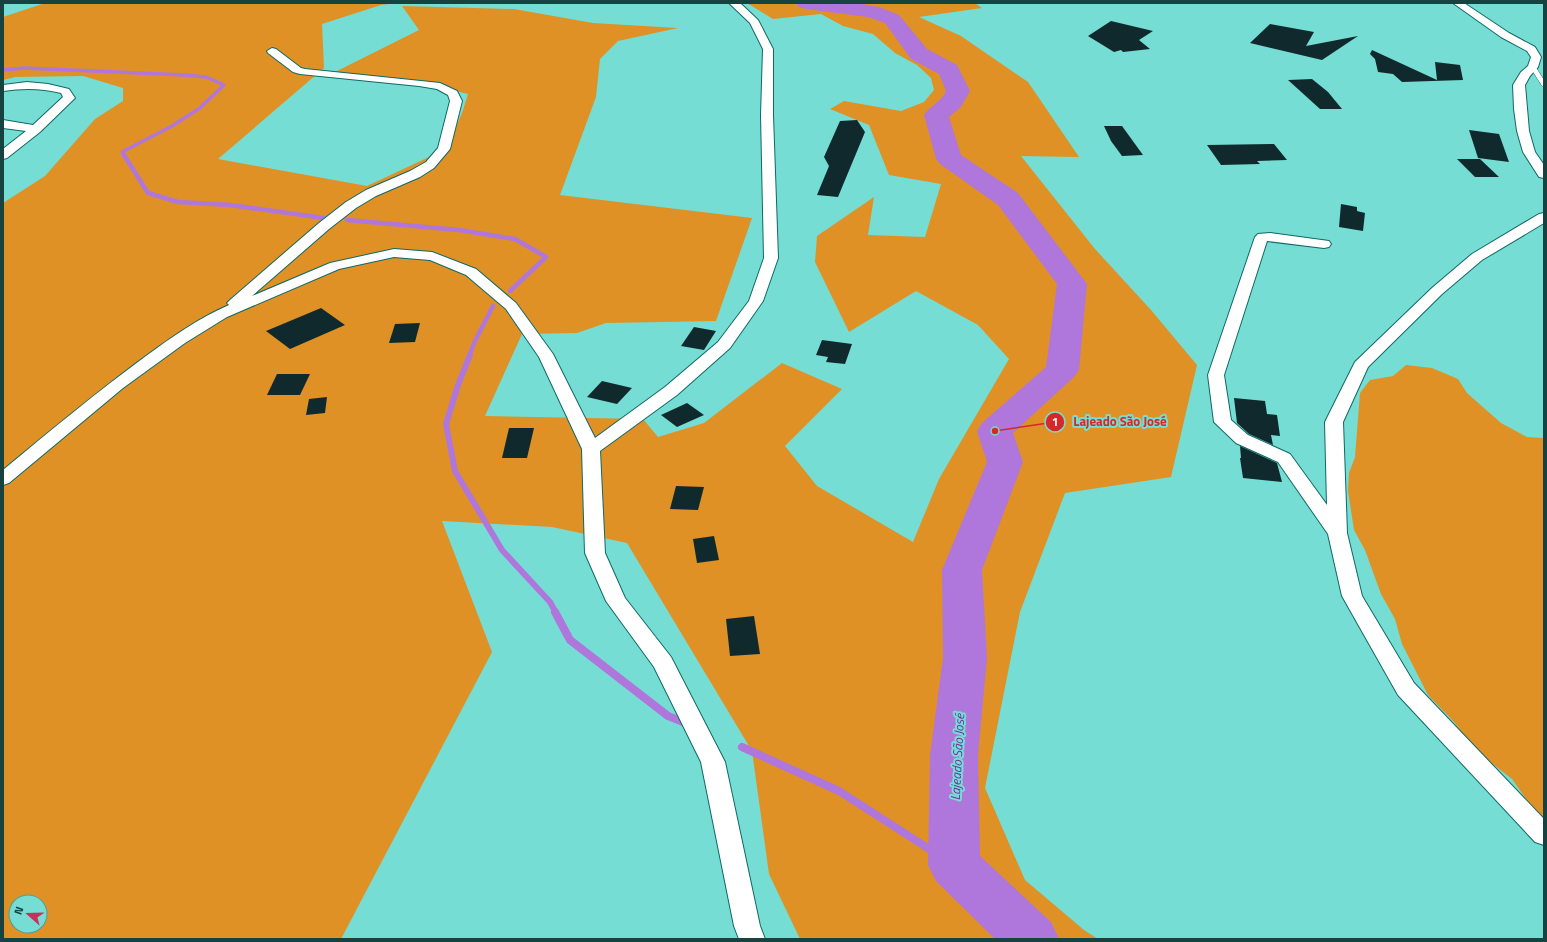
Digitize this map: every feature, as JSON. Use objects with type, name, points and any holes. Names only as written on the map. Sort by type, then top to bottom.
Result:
[{"type":"street","points":[[591,449],[671,391],[724,345],[756,301],[771,258],[767,122],[768,49],[754,22],[734,3]]},
{"type":"street","points":[[1458,3],[1505,35],[1531,49],[1536,57],[1533,66],[1525,74],[1519,85],[1520,109],[1523,131],[1529,152],[1544,174]]},
{"type":"street","points":[[222,314],[350,205],[371,193],[415,174],[430,165],[444,149],[456,101],[453,93],[440,86],[304,72],[298,70],[272,51]]},
{"type":"street","points":[[3,88],[27,84],[44,85],[65,91],[69,98],[36,129],[3,155]]},
{"type":"street","points":[[3,124],[36,129]]},
{"type":"street","points":[[1544,217],[1477,257],[1437,291],[1361,365],[1334,422],[1337,533],[1352,596],[1406,689],[1544,835]]},
{"type":"street","points":[[1324,244],[1270,237],[1263,237],[1260,240],[1216,375],[1224,422],[1242,439],[1284,458],[1337,533]]},
{"type":"street","points":[[3,479],[117,385],[179,340],[222,314],[335,266],[394,254],[432,256],[471,272],[511,306],[547,357],[591,449],[595,553],[616,601],[662,663],[713,762],[746,926],[752,939]]},
{"type":"lane","points":[[1533,66],[1544,85]]},
{"type":"shaded area","points":[[58,3],[398,3],[381,5],[322,24],[324,68],[218,159],[367,186],[446,149],[462,113],[468,94],[431,85],[377,82],[329,75],[419,30],[402,6],[514,9],[593,23],[678,28],[618,41],[600,59],[596,97],[560,195],[752,218],[716,321],[606,323],[577,333],[522,334],[485,416],[643,419],[658,437],[704,423],[782,363],[842,389],[785,446],[817,486],[913,542],[939,479],[1009,359],[978,325],[916,291],[849,332],[815,262],[817,236],[874,197],[868,235],[925,237],[941,184],[889,175],[869,125],[830,109],[844,101],[901,111],[924,102],[934,90],[931,78],[917,65],[895,53],[873,34],[843,26],[821,14],[773,19],[747,3],[975,3],[982,8],[919,17],[961,36],[1028,82],[1079,157],[1021,156],[1095,249],[1151,310],[1197,365],[1171,477],[1065,493],[1020,612],[985,788],[1025,880],[1084,930],[1098,939],[800,939],[769,874],[752,751],[627,543],[552,527],[442,521],[492,652],[341,939],[3,939],[3,203],[45,176],[95,119],[123,101],[123,88],[83,76],[15,77],[3,80],[3,17],[42,4]]},
{"type":"shaded area","points":[[1406,365],[1432,368],[1458,379],[1467,393],[1501,423],[1527,437],[1544,438],[1544,821],[1535,812],[1512,779],[1476,751],[1454,722],[1428,695],[1402,644],[1395,619],[1381,594],[1365,550],[1354,530],[1348,491],[1349,473],[1355,457],[1360,393],[1370,380],[1393,376]]},
{"type":"building","points":[[1111,21],[1153,31],[1139,40],[1150,49],[1123,52],[1121,50],[1114,52],[1088,36]]},
{"type":"building","points":[[1270,24],[1314,32],[1306,46],[1358,36],[1322,60],[1250,43]]},
{"type":"building","points":[[1372,50],[1437,80],[1435,62],[1460,65],[1463,80],[1402,82],[1393,74],[1378,72],[1375,59],[1370,54]]},
{"type":"building","points":[[1312,79],[1328,92],[1342,109],[1320,109],[1288,80]]},
{"type":"building","points":[[857,120],[865,132],[838,197],[817,195],[829,166],[824,157],[840,121]]},
{"type":"building","points":[[1104,126],[1122,126],[1143,155],[1122,156],[1111,141]]},
{"type":"building","points":[[1469,130],[1499,134],[1509,162],[1478,158]]},
{"type":"building","points":[[1274,144],[1287,160],[1257,161],[1260,164],[1221,165],[1207,145]]},
{"type":"building","points":[[1457,159],[1480,159],[1499,177],[1475,177]]},
{"type":"building","points":[[1341,204],[1357,207],[1357,211],[1365,213],[1363,231],[1339,227]]},
{"type":"building","points":[[321,308],[345,325],[290,349],[266,331]]},
{"type":"building","points":[[420,323],[415,342],[389,343],[395,324]]},
{"type":"building","points":[[694,327],[716,331],[704,350],[681,346]]},
{"type":"building","points":[[822,340],[852,344],[845,364],[826,362],[828,357],[816,355]]},
{"type":"building","points":[[277,374],[310,374],[300,395],[267,395]]},
{"type":"building","points":[[602,381],[632,388],[617,404],[587,397]]},
{"type":"building","points":[[327,397],[325,413],[306,415],[309,399]]},
{"type":"building","points":[[1234,398],[1265,401],[1267,414],[1277,415],[1280,436],[1271,435],[1273,445],[1249,434],[1237,423]]},
{"type":"building","points":[[687,403],[704,415],[677,427],[661,415]]},
{"type":"building","points":[[509,428],[534,428],[527,458],[502,458]]},
{"type":"building","points":[[1240,446],[1277,463],[1282,482],[1243,478]]},
{"type":"building","points":[[676,486],[704,487],[698,510],[670,509]]},
{"type":"building","points":[[714,536],[719,560],[697,563],[693,539]]},
{"type":"building","points":[[754,616],[760,654],[730,656],[726,619]]},
{"type":"waterway","name":"Lajeado São José","points":[[806,3],[872,11],[892,19],[919,54],[949,70],[958,91],[953,102],[936,115],[949,159],[1008,199],[1072,284],[1062,370],[995,431],[1005,462],[962,570],[965,658],[954,755],[954,865],[1032,939]]},
{"type":"waterway","points":[[3,70],[24,68],[185,75],[206,77],[224,85],[200,108],[172,126],[122,152],[125,156]]},
{"type":"waterway","points":[[124,155],[148,193],[178,202],[230,205],[331,219]]},
{"type":"waterway","points":[[347,220],[459,230],[515,239],[546,257],[510,291]]},
{"type":"waterway","points":[[469,356],[493,306]]},
{"type":"waterway","points":[[470,355],[458,385],[446,424],[455,471],[502,550],[550,602],[556,613]]},
{"type":"waterway","points":[[555,612],[570,640],[668,716],[688,724]]},
{"type":"waterway","points":[[742,747],[839,791],[954,865]]},
{"type":"place","name":"Lajeado São José","points":[[995,431]]}]
